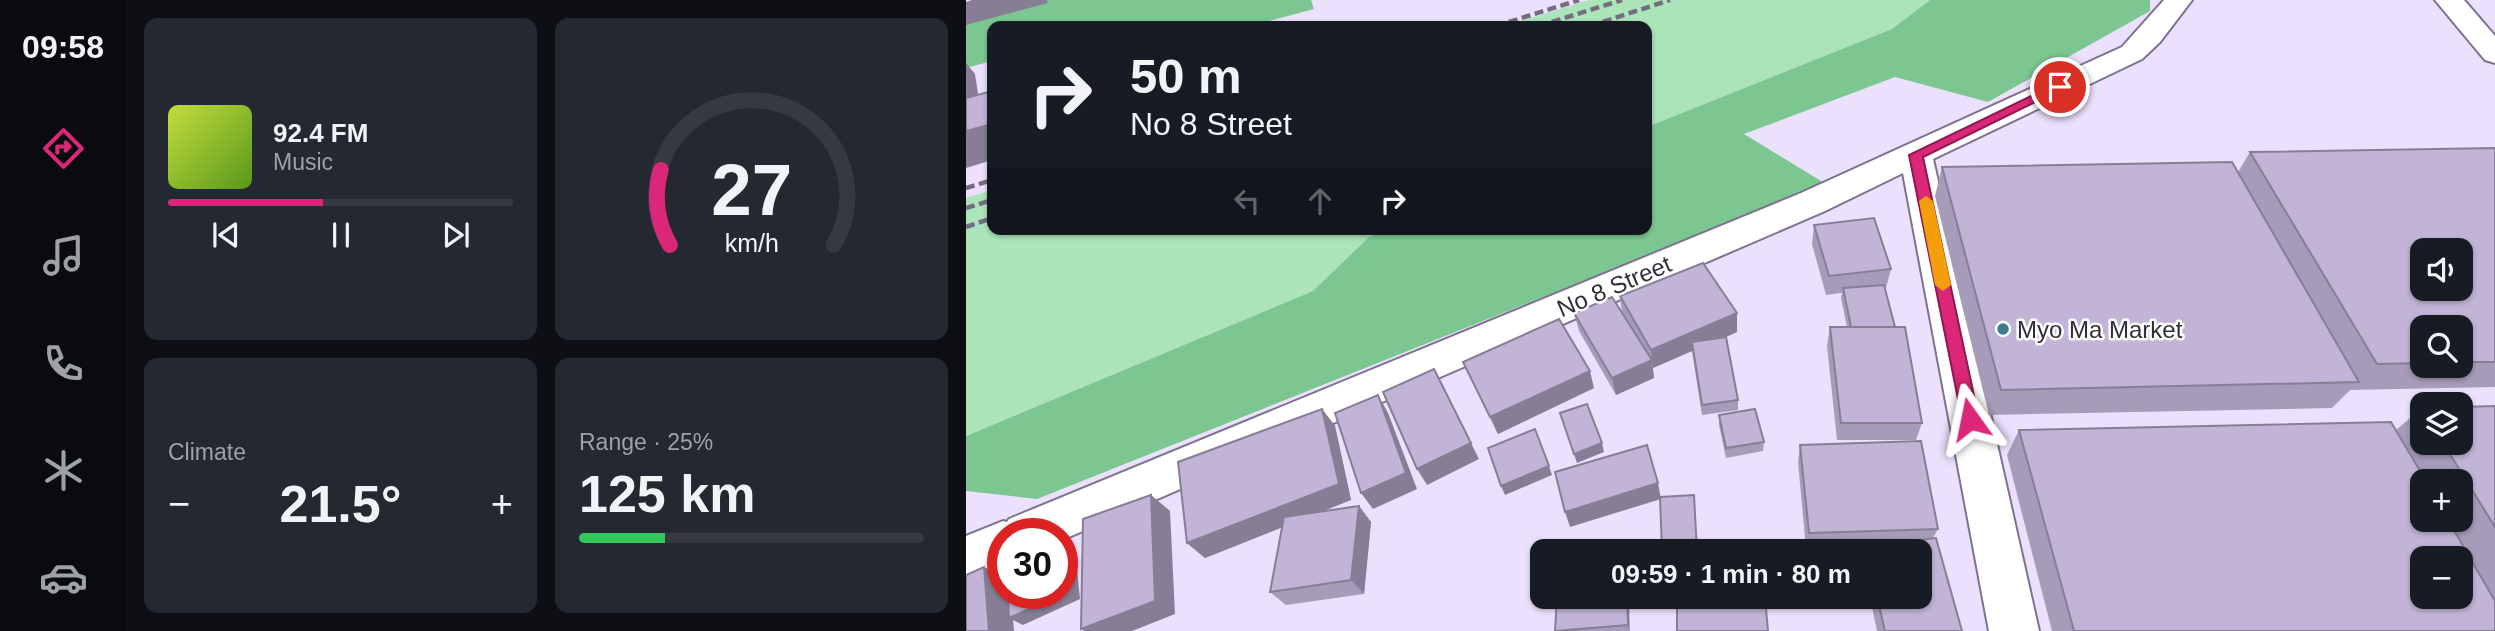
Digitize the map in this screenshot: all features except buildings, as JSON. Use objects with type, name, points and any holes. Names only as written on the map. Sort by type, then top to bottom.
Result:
[{"type":"street","name":"No 8 Street","points":[[1063,518],[1813,202],[1916,155],[2132,53],[2150,36],[2178,0]]},
{"type":"street","points":[[2449,0],[2495,54]]},
{"type":"street","points":[[1916,155],[2014,631]]},
{"type":"street","points":[[966,559],[987,550]]},
{"type":"green space","points":[[1027,0],[1311,0],[1314,9],[1269,21],[987,21],[987,62],[966,68],[966,22]]},
{"type":"green space","points":[[1589,0],[1930,0],[1892,29],[1652,125],[1652,21],[1522,21]]},
{"type":"green space","points":[[1930,0],[2150,0],[2150,11],[1988,102],[1895,77],[1744,134],[1826,184],[1037,499],[966,491],[966,436],[1313,291],[1374,235],[1652,235],[1652,125],[1892,29]]},
{"type":"green space","points":[[987,192],[987,235],[1374,235],[1313,291],[966,436],[966,198]]},
{"type":"railway","points":[[1512,21],[1579,0]]},
{"type":"railway","points":[[1555,21],[1622,0]]},
{"type":"railway","points":[[1605,21],[1670,0]]},
{"type":"railway","points":[[966,188],[987,182]]},
{"type":"railway","points":[[966,208],[987,202]]},
{"type":"railway","points":[[966,227],[987,220]]},
{"type":"slow traffic","points":[[1926,201],[1943,285]]},
{"type":"place","name":"Myo Ma Market","points":[[2003,329]]},
{"type":"route","points":[[1970,419],[1916,155],[2060,87]]}]
